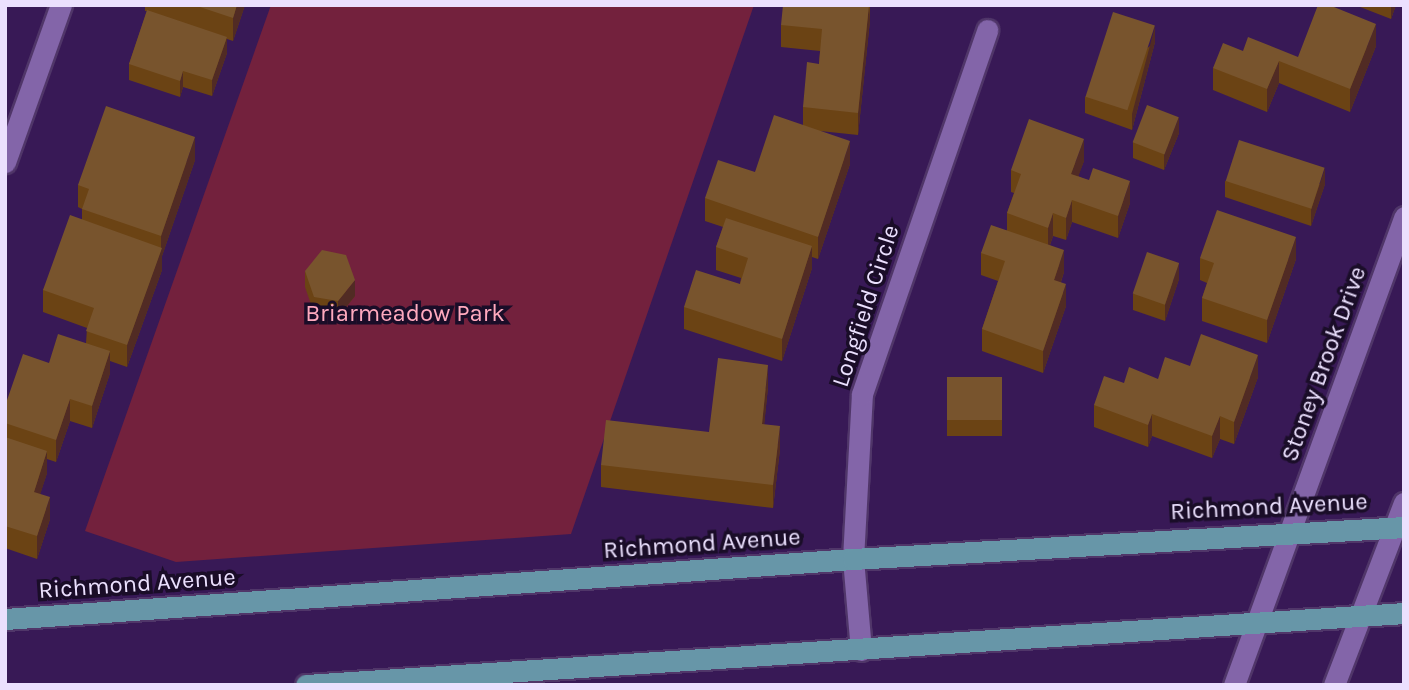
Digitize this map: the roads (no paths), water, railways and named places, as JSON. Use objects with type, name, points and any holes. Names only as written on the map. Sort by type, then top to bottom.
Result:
[{"type":"main road","name":"Richmond Avenue","points":[[5,619],[853,559],[1399,527]]},
{"type":"main road","points":[[306,685],[1404,613]]},
{"type":"street","points":[[5,162],[61,5]]},
{"type":"street","name":"Longfield Circle","points":[[861,650],[853,559],[862,394],[987,30]]},
{"type":"street","name":"Stoney Brook Drive","points":[[1234,685],[1404,218]]},
{"type":"street","points":[[1334,685],[1359,615],[1399,527],[1404,503]]},
{"type":"park label","name":"Briarmeadow Park","points":[[405,314]]}]
